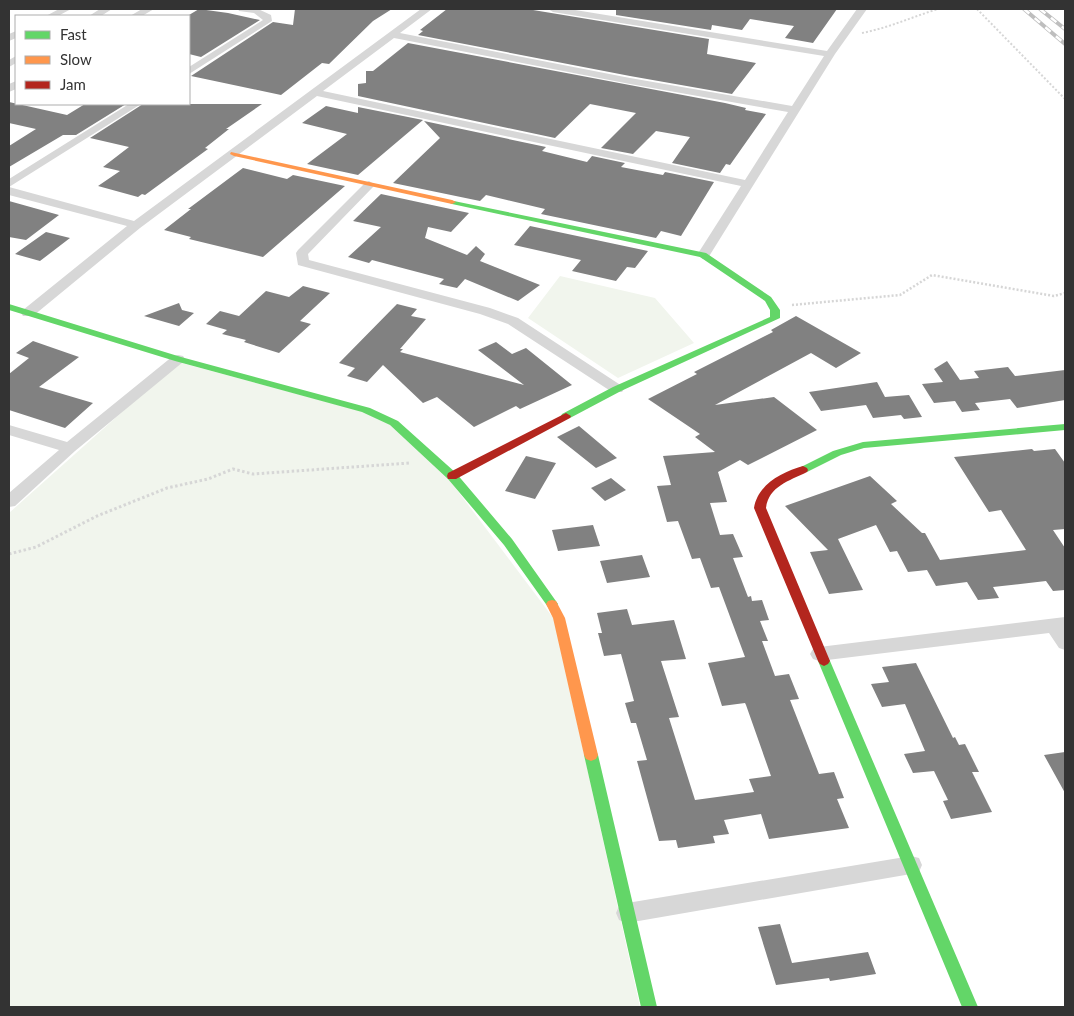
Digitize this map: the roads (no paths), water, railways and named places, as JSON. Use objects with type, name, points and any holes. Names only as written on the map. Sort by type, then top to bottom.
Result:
[{"type":"street","points":[[53,15],[66,9]]},
{"type":"street","points":[[96,15],[108,9]]},
{"type":"street","points":[[138,15],[149,9]]},
{"type":"street","points":[[190,69],[267,21],[268,17],[263,13],[242,9]]},
{"type":"street","points":[[28,312],[136,225],[427,9]]},
{"type":"street","points":[[552,9],[830,54]]},
{"type":"street","points":[[703,255],[830,54],[862,9]]},
{"type":"street","points":[[393,35],[630,81],[794,110]]},
{"type":"street","points":[[313,92],[747,184]]},
{"type":"street","points":[[9,184],[134,105]]},
{"type":"street","points":[[234,154],[370,185],[703,255],[768,299],[774,306],[775,318],[617,389],[452,476]]},
{"type":"street","points":[[370,185],[302,253],[303,262],[309,266],[485,311],[513,321],[617,389]]},
{"type":"street","points":[[9,191],[136,225]]},
{"type":"street","points":[[9,307],[178,359],[366,410],[394,423],[452,476],[508,542],[548,596],[559,618],[648,1007]]},
{"type":"street","points":[[9,502],[70,448],[178,359]]},
{"type":"street","points":[[970,1007],[819,654],[760,508],[760,498],[767,488],[837,453],[863,445],[1065,427]]},
{"type":"street","points":[[9,430],[70,448]]},
{"type":"street","points":[[819,654],[1060,625],[1065,643]]},
{"type":"street","points":[[627,913],[911,866]]},
{"type":"railway","points":[[1024,9],[1065,44]]},
{"type":"railway","points":[[1040,9],[1065,29]]}]
